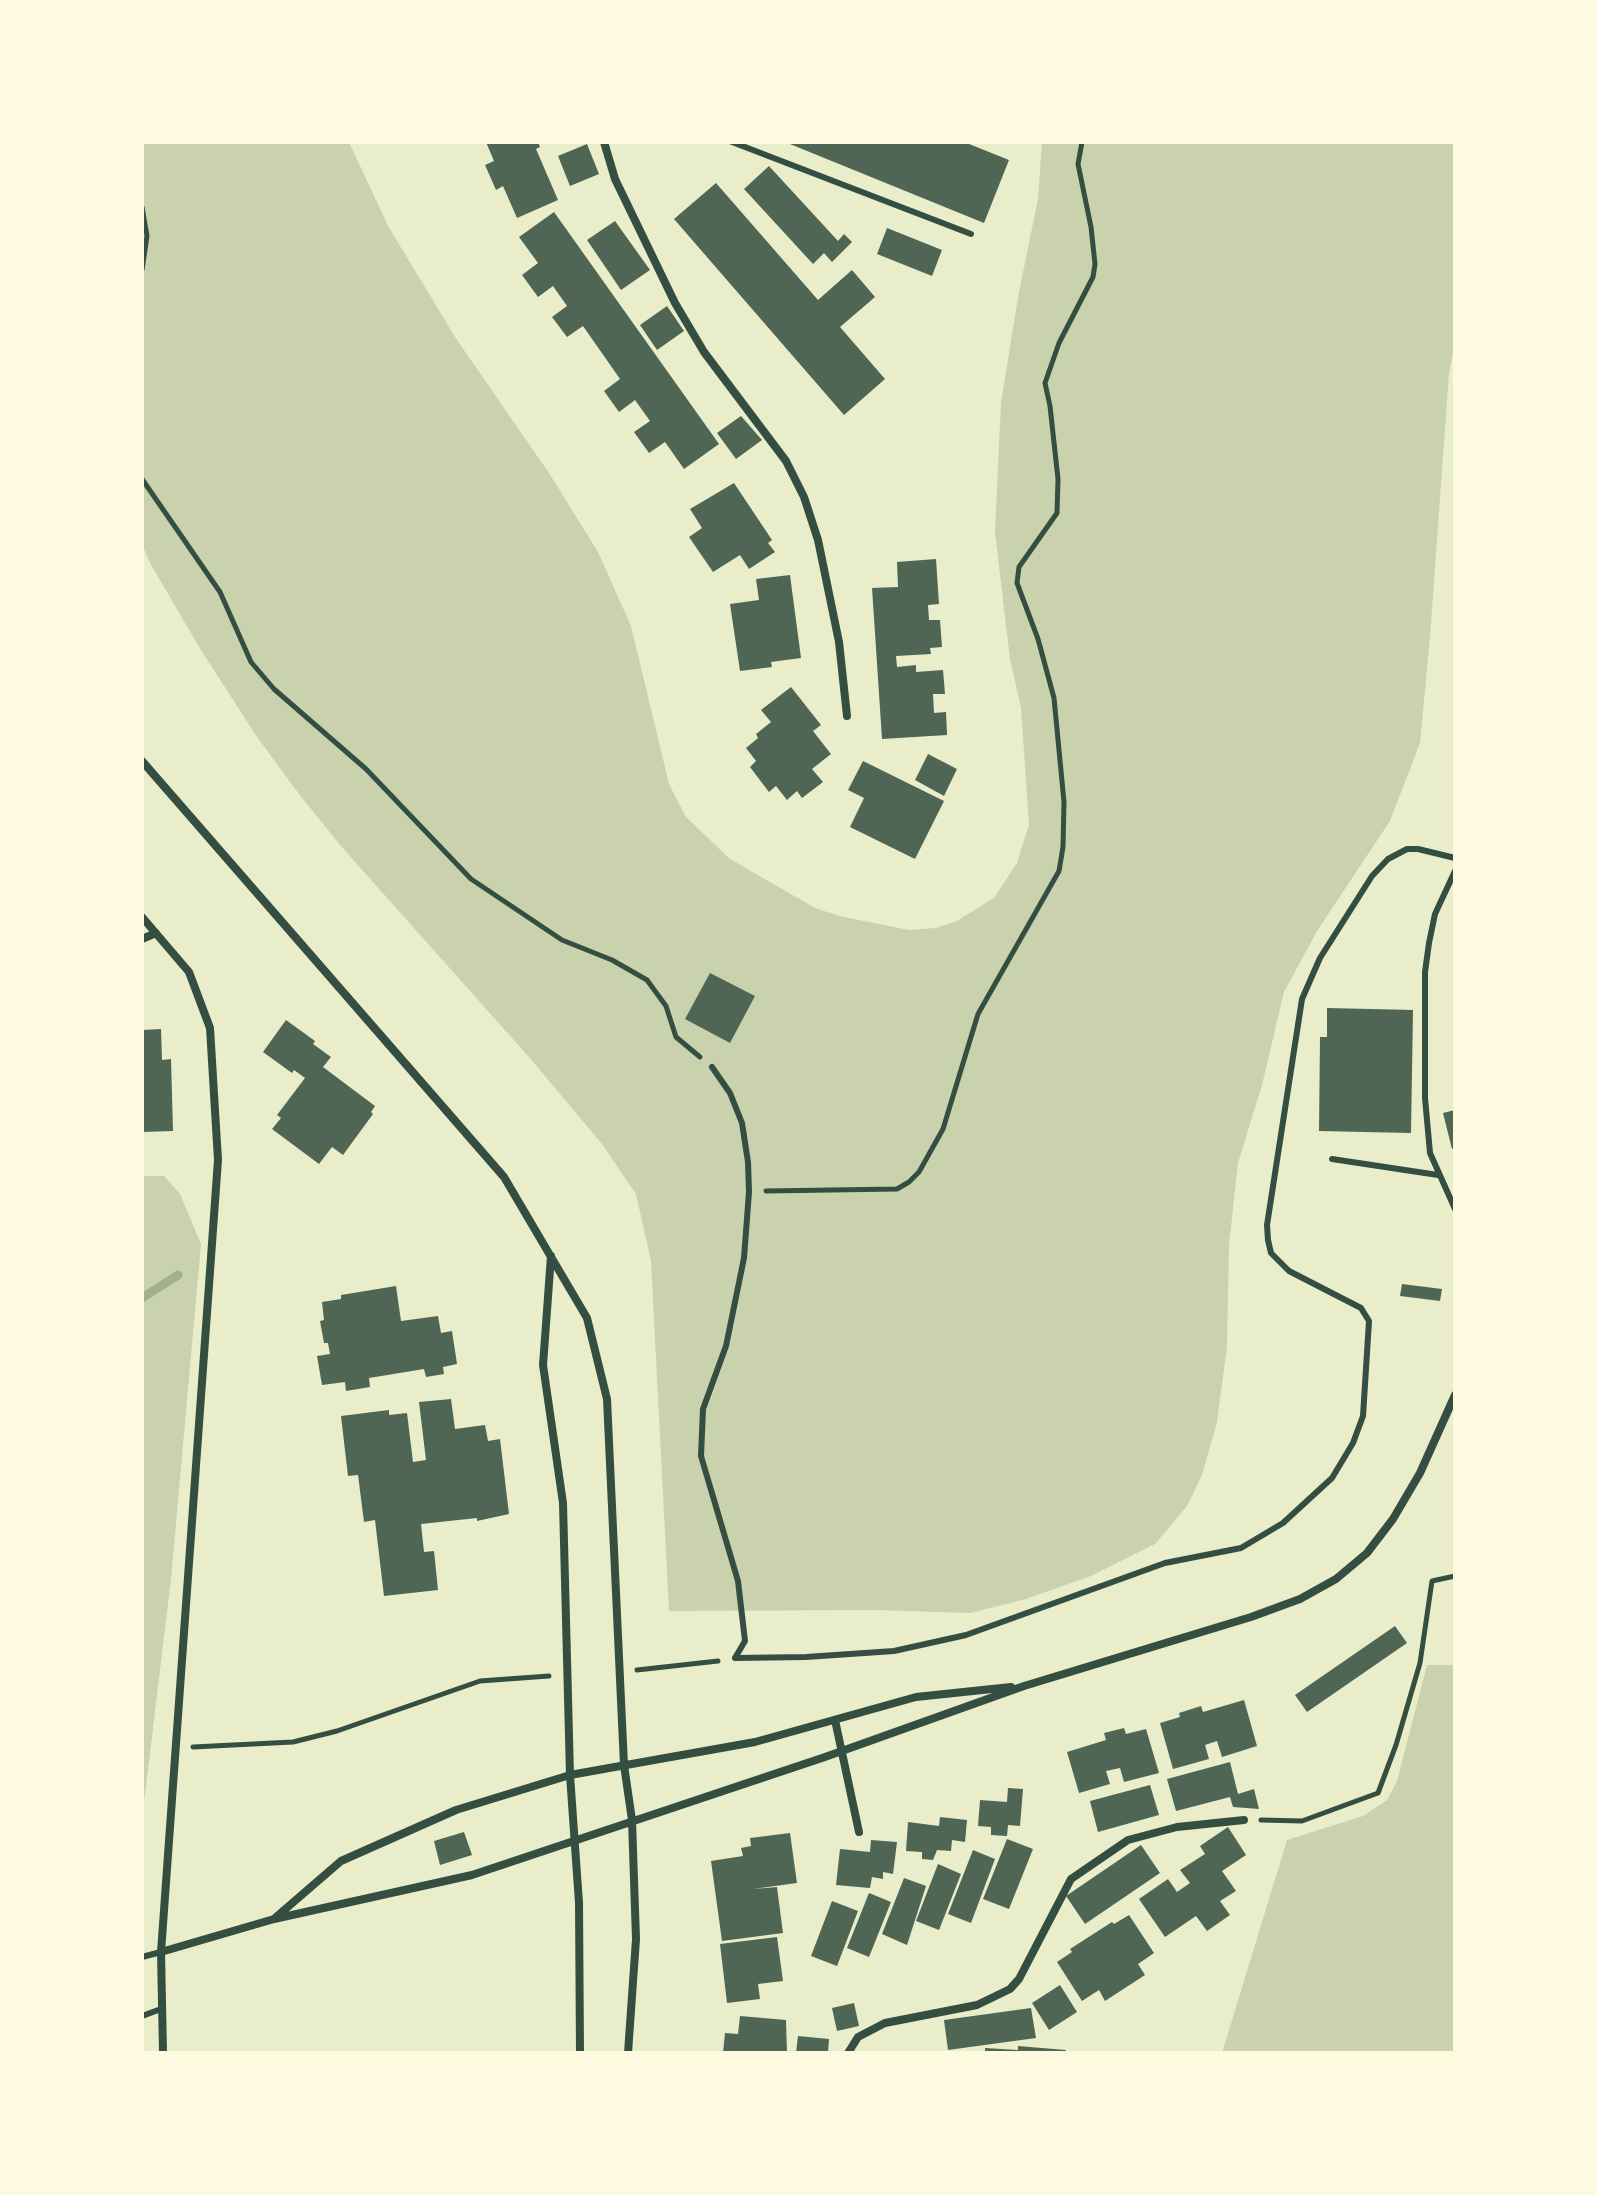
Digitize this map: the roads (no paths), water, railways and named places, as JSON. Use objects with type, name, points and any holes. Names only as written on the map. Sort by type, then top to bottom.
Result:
[{"type":"street","points":[[604,142],[615,179],[675,303],[704,352],[786,461],[804,497],[818,540],[839,642],[847,716]]},
{"type":"street","points":[[142,761],[504,1177],[587,1318],[607,1399],[624,1765],[632,1820],[636,1939],[628,2053]]},
{"type":"street","points":[[142,917],[189,972],[210,1028],[218,1160],[161,1952],[163,2053]]},
{"type":"street","points":[[142,939],[156,933]]},
{"type":"street","points":[[551,1255],[543,1365],[563,1503],[570,1775],[576,1839],[580,2053]]},
{"type":"street","points":[[161,1952],[274,1919],[460,1878],[844,1750],[1024,1686],[1251,1617],[1300,1599],[1336,1579],[1367,1553],[1393,1519],[1420,1473],[1455,1395]]},
{"type":"street","points":[[274,1919],[341,1861],[456,1810],[570,1775],[755,1742],[916,1697],[1024,1686]]},
{"type":"street","points":[[835,1720],[844,1750],[859,1832]]},
{"type":"street","points":[[848,2053],[858,2037],[885,2023],[977,2005],[1010,1989],[1019,1979],[1071,1879],[1128,1840],[1177,1827],[1244,1820]]},
{"type":"lane","points":[[732,142],[971,234]]},
{"type":"lane","points":[[712,1067],[730,1093],[742,1123],[748,1162],[744,1258],[726,1346],[703,1409],[701,1456],[738,1581],[745,1641],[735,1658],[894,1651],[931,1643],[1002,1623],[1165,1563],[1241,1548],[1283,1523],[1332,1478],[1353,1443],[1363,1416],[1369,1321],[1365,1312],[1289,1271],[1271,1253],[1267,1225],[1302,999],[1320,958],[1372,876],[1388,859],[1407,849],[1455,858]]},
{"type":"lane","points":[[1455,871],[1435,914],[1425,972],[1425,1098],[1430,1153],[1455,1209]]},
{"type":"lane","points":[[1332,1159],[1438,1175]]},
{"type":"lane","points":[[142,1957],[161,1952]]},
{"type":"lane","points":[[142,2016],[161,2009]]},
{"type":"waterway","points":[[142,1298],[178,1275]]}]
